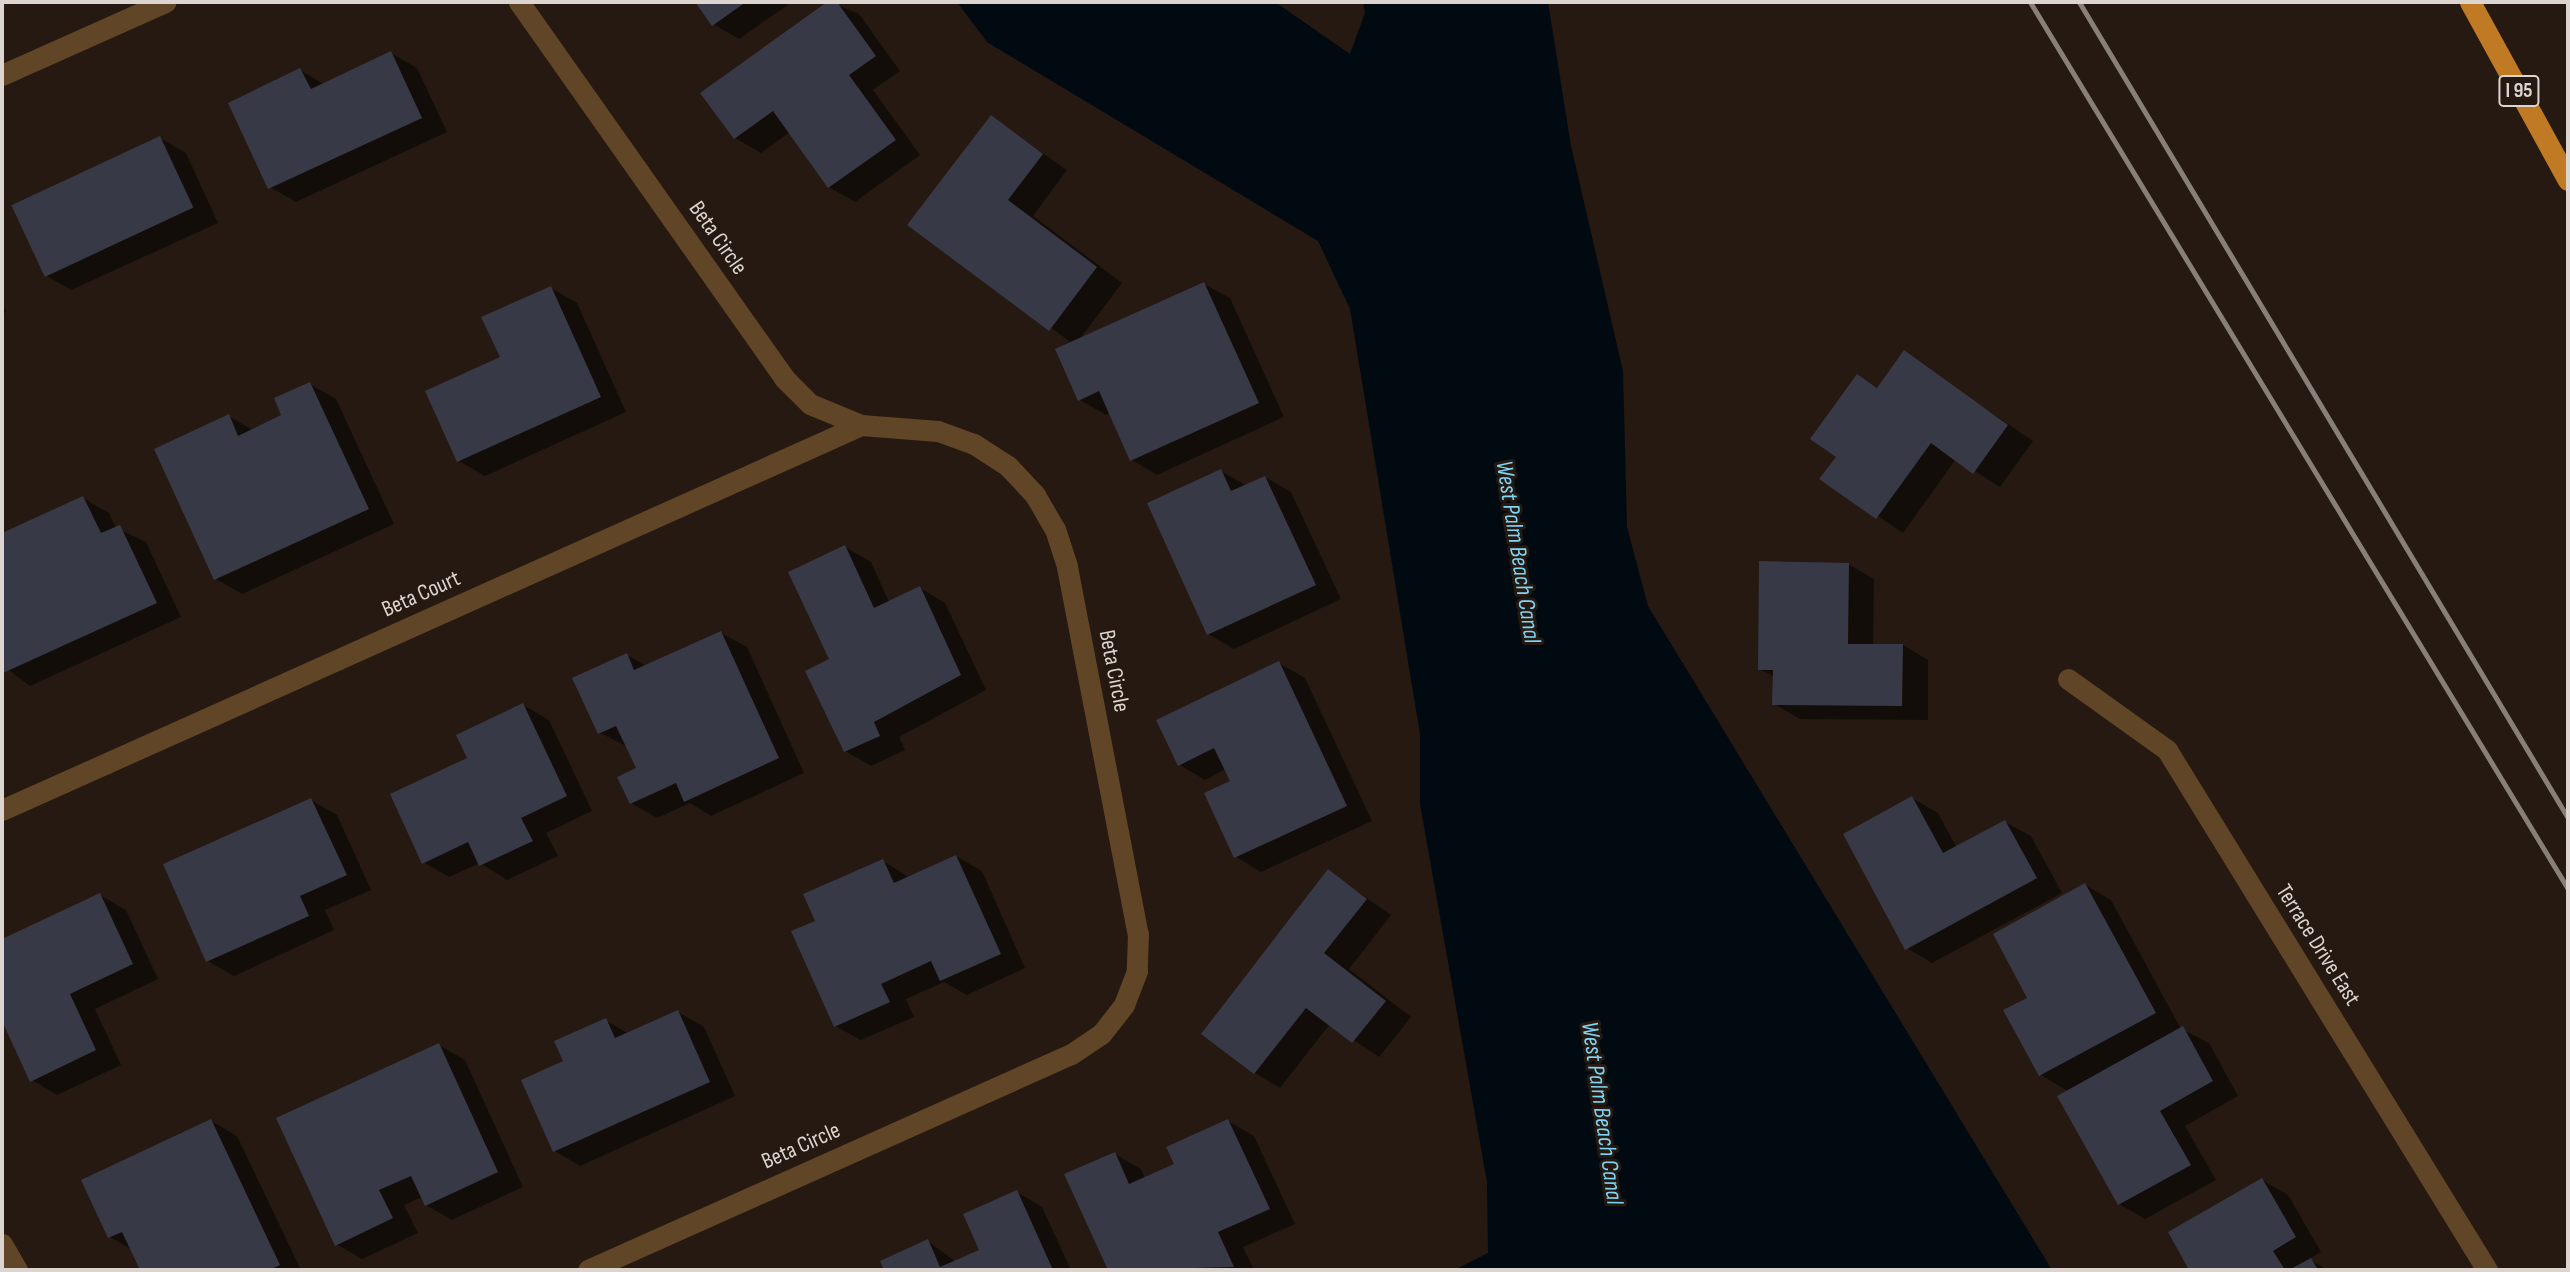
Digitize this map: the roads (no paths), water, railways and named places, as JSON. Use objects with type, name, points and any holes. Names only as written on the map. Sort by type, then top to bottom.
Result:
[{"type":"highway","name":"I 95","points":[[2470,2],[2568,180]]},
{"type":"street","points":[[2,75],[164,2]]},
{"type":"street","name":"Beta Circle","points":[[519,2],[785,378],[810,404],[862,425],[937,431],[974,444],[1008,466],[1035,495],[1055,529],[1067,567],[1138,933],[1137,971],[1116,1015],[1101,1034],[1071,1054],[588,1270]]},
{"type":"street","name":"Beta Court","points":[[2,810],[862,425]]},
{"type":"street","name":"Terrace Drive East","points":[[2068,679],[2167,750],[2487,1270]]},
{"type":"street","points":[[2,1244],[17,1270]]},
{"type":"water","name":"West Palm Beach Canal","points":[[957,2],[1275,2],[1350,54],[1365,13],[1363,2],[1548,2],[1571,146],[1623,371],[1627,527],[1648,606],[2052,1270],[1454,1270],[1488,1253],[1487,1182],[1420,804],[1420,734],[1350,309],[1318,241],[987,42]]},
{"type":"railway","points":[[2030,2],[2568,889]]},
{"type":"railway","points":[[2079,2],[2568,818]]}]
